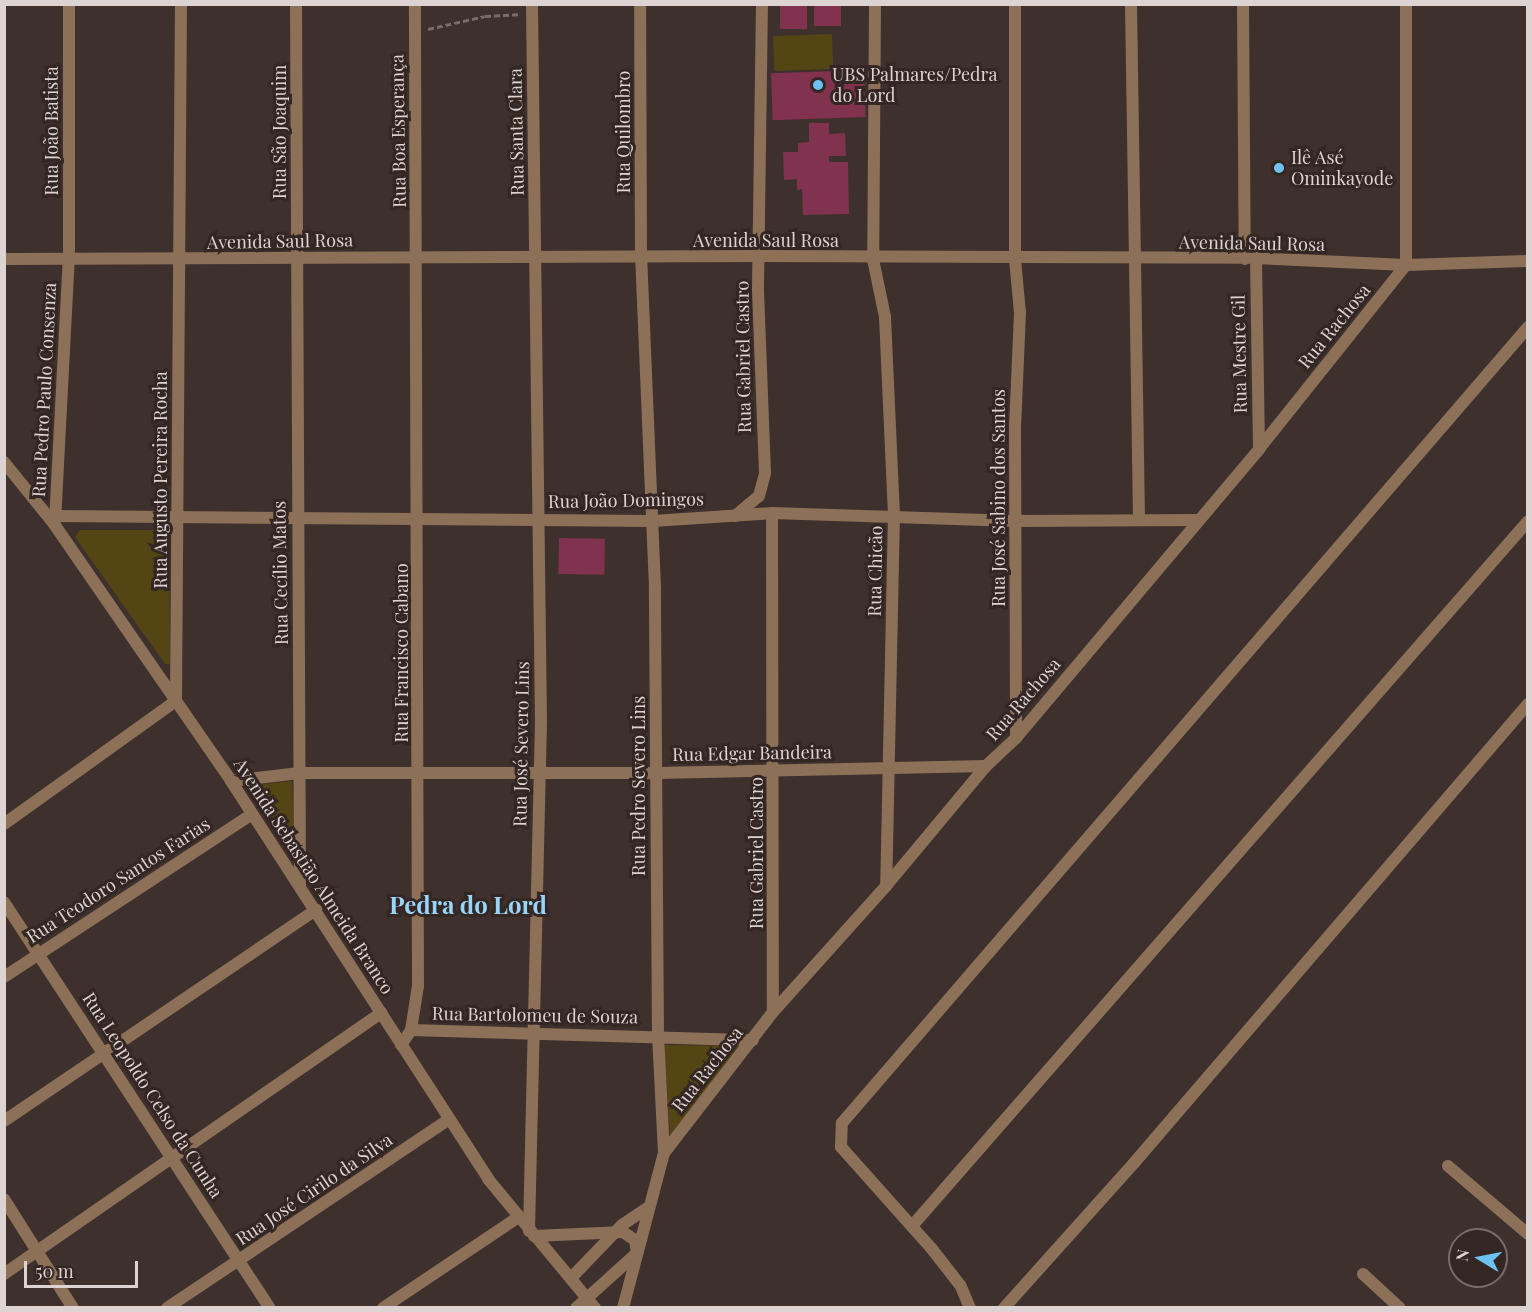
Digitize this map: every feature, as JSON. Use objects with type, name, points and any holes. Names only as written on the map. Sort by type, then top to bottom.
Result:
[{"type":"street","name":"Rua João Batista","points":[[69,4],[69,258]]},
{"type":"street","name":"Rua Augusto Pereira Rocha","points":[[176,701],[181,4]]},
{"type":"street","name":"Rua São Joaquim","points":[[297,4],[297,260]]},
{"type":"street","name":"Rua Boa Esperança","points":[[415,4],[417,256]]},
{"type":"street","name":"Rua Quilombro","points":[[640,4],[641,259]]},
{"type":"street","name":"Rua Gabriel Castro","points":[[735,516],[759,496],[765,473],[760,256],[762,4]]},
{"type":"street","name":"Rua Chicão","points":[[875,4],[873,259],[885,317],[894,514],[886,886]]},
{"type":"street","name":"Rua José Sabino dos Santos","points":[[1015,4],[1015,259],[1020,313],[1015,521],[1016,738]]},
{"type":"street","points":[[1131,4],[1132,260],[1139,520]]},
{"type":"street","name":"Rua Mestre Gil","points":[[1243,4],[1258,449]]},
{"type":"street","points":[[1406,4],[1406,265]]},
{"type":"street","name":"Rua Santa Clara","points":[[532,9],[536,258]]},
{"type":"street","name":"Avenida Saul Rosa","points":[[4,259],[297,260],[417,256],[641,259],[760,256],[873,259],[1250,258],[1406,265],[1527,261]]},
{"type":"street","name":"Rua Francisco Cabano","points":[[401,1045],[411,1030],[418,986],[417,256]]},
{"type":"street","name":"Rua Pedro Paulo Consenza","points":[[55,520],[69,258]]},
{"type":"street","name":"Rua José Severo Lins","points":[[531,1234],[539,772],[536,258]]},
{"type":"street","name":"Rua Pedro Severo Lins","points":[[623,1308],[647,1208],[664,1153],[658,1036],[652,521],[641,259]]},
{"type":"street","name":"Rua Cecílio Matos","points":[[297,260],[300,886]]},
{"type":"street","name":"Rua Rachosa","points":[[664,1153],[773,1012],[886,886],[986,766],[1016,738],[1258,449],[1406,265]]},
{"type":"street","points":[[970,1308],[960,1285],[912,1226],[841,1147],[839,1133],[844,1119],[1527,327]]},
{"type":"street","name":"Avenida Sebastião Almeida Branco","points":[[4,462],[55,520],[316,910],[449,1119],[518,1218],[592,1303]]},
{"type":"street","name":"Rua Gabriel Castro","points":[[772,513],[773,1012]]},
{"type":"street","name":"Rua João Domingos","points":[[55,520],[297,515],[652,521],[772,513],[894,514],[1015,521],[1198,520]]},
{"type":"street","points":[[912,1226],[1527,521]]},
{"type":"street","points":[[4,824],[176,701]]},
{"type":"street","points":[[1004,1308],[1134,1163],[1527,704]]},
{"type":"street","name":"Rua Edgar Bandeira","points":[[231,781],[300,773],[419,771],[656,773],[986,766]]},
{"type":"street","name":"Rua Teodoro Santos Farias","points":[[4,977],[252,814]]},
{"type":"street","name":"Rua Leopoldo Celso da Cunha","points":[[4,902],[107,1054],[270,1308]]},
{"type":"street","points":[[4,1121],[107,1054],[316,910]]},
{"type":"street","points":[[4,1274],[381,1013]]},
{"type":"street","name":"Rua Bartolomeu de Souza","points":[[411,1030],[753,1040]]},
{"type":"street","name":"Rua José Cirilo da Silva","points":[[167,1308],[449,1119]]},
{"type":"street","points":[[1448,1166],[1527,1234]]},
{"type":"street","points":[[4,1199],[73,1308]]},
{"type":"street","points":[[571,1278],[614,1234],[647,1208]]},
{"type":"street","points":[[382,1308],[518,1218]]},
{"type":"street","points":[[531,1234],[614,1234],[622,1232],[631,1235],[637,1253],[592,1303],[576,1308]]},
{"type":"street","points":[[1363,1274],[1400,1308]]},
{"type":"path","points":[[415,31],[444,28],[485,16],[532,9]]},
{"type":"shaded area","points":[[832,34],[833,69],[774,71],[773,36]]},
{"type":"shaded area","points":[[80,530],[169,530],[170,664],[165,664],[75,537]]},
{"type":"shaded area","points":[[292,781],[295,860],[248,786]]},
{"type":"shaded area","points":[[664,1045],[740,1046],[670,1137]]},
{"type":"building","points":[[780,4],[807,4],[807,29],[780,29]]},
{"type":"building","points":[[814,4],[841,4],[841,26],[814,26]]},
{"type":"building","name":"UBS Palmares/Pedra do Lord","points":[[864,70],[866,117],[773,120],[771,73]]},
{"type":"building","points":[[809,123],[829,123],[829,134],[845,133],[846,156],[829,156],[829,162],[848,162],[849,214],[803,215],[802,189],[797,190],[797,179],[784,180],[783,152],[798,152],[798,143],[809,142]]},
{"type":"building","points":[[559,538],[605,539],[604,575],[558,574]]},
{"type":"place","name":"UBS Palmares/Pedra do Lord","points":[[818,85]]},
{"type":"place","name":"Ilê Asé Ominkayode","points":[[1279,168]]},
{"type":"district","name":"Pedra do Lord","points":[[468,905]]}]
